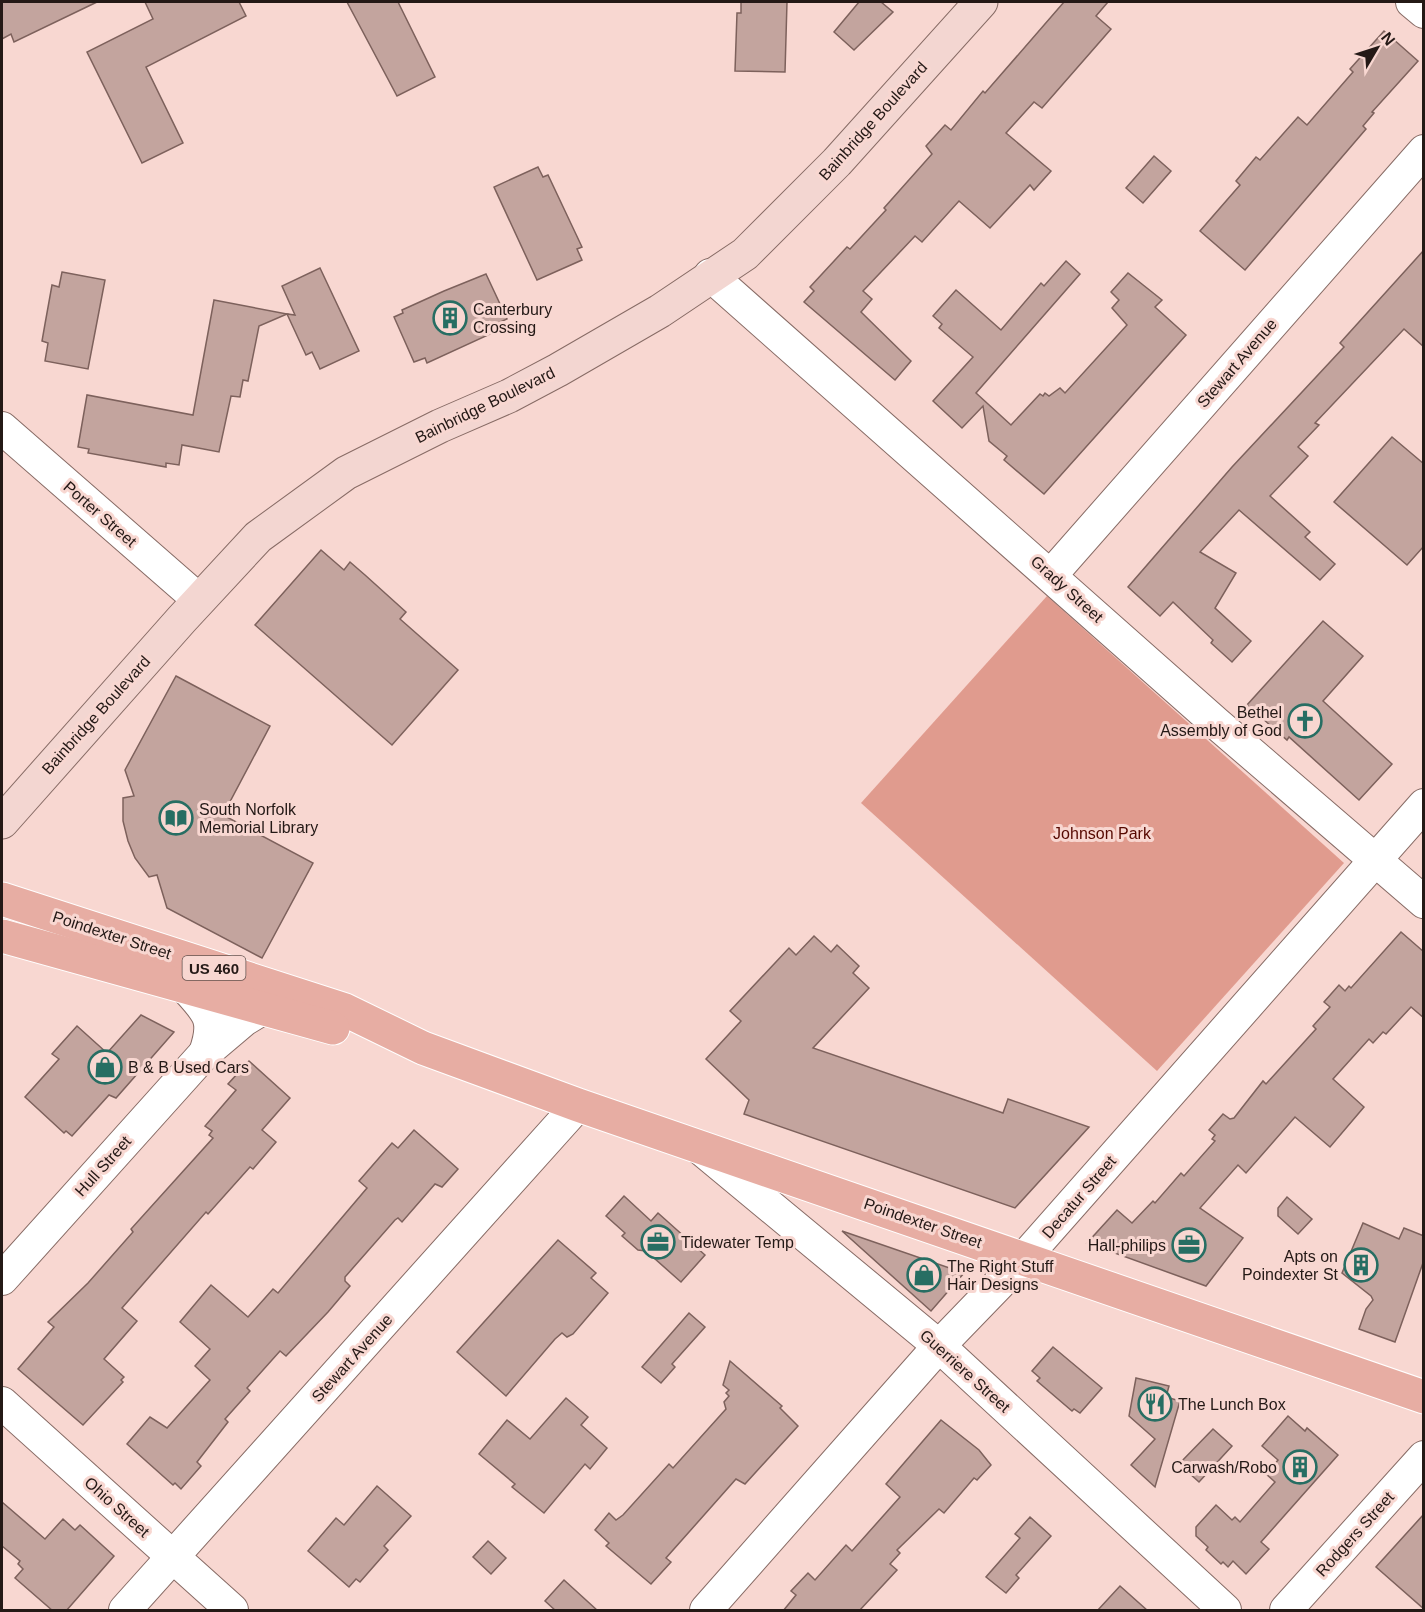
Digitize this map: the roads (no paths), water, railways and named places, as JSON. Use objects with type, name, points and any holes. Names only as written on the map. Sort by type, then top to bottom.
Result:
[{"type":"main road","name":"Poindexter Street","points":[[2,899],[345,1010],[423,1048],[578,1105],[695,1143],[1424,1397]]},
{"type":"main road","name":"Poindexter Street","points":[[2,936],[188,990],[423,1048]]},
{"type":"street","name":"Bainbridge Boulevard","points":[[2,822],[258,537],[346,472],[440,426],[509,396],[558,370],[660,311],[710,275],[745,254],[837,162],[981,2]]},
{"type":"street","points":[[1412,2],[1424,12]]},
{"type":"street","name":"Stewart Avenue","points":[[1052,575],[1424,151]]},
{"type":"street","name":"Grady Street","points":[[710,275],[1052,575],[1216,723],[1424,902]]},
{"type":"street","name":"Porter Street","points":[[2,428],[199,600]]},
{"type":"street","name":"Decatur Street","points":[[706,1611],[939,1346],[1024,1258],[1424,805]]},
{"type":"street","points":[[188,990],[208,1012],[212,1031],[206,1053]]},
{"type":"street","name":"Hull Street","points":[[2,1279],[206,1053],[244,1020],[262,1009]]},
{"type":"street","name":"Stewart Avenue","points":[[125,1611],[578,1105]]},
{"type":"street","name":"Guerriere Street","points":[[695,1143],[939,1346],[1225,1611]]},
{"type":"street","name":"Ohio Street","points":[[2,1403],[232,1611]]},
{"type":"street","name":"Rodgers Street","points":[[1286,1611],[1424,1457]]},
{"type":"place","name":"Canterbury Crossing","points":[[450,318]]},
{"type":"place","name":"Bethel Assembly of God","points":[[1305,721]]},
{"type":"place","name":"South Norfolk Memorial Library","points":[[176,818]]},
{"type":"place","name":"B & B Used Cars","points":[[105,1067]]},
{"type":"place","name":"Tidewater Temp","points":[[658,1242]]},
{"type":"place","name":"Hall-philips","points":[[1189,1245]]},
{"type":"place","name":"Apts on Poindexter St","points":[[1361,1265]]},
{"type":"place","name":"The Right Stuff Hair Designs","points":[[924,1275]]},
{"type":"place","name":"The Lunch Box","points":[[1155,1404]]},
{"type":"place","name":"Carwash/Robo","points":[[1300,1467]]},
{"type":"park label","name":"Johnson Park","points":[[1102,833]]}]
